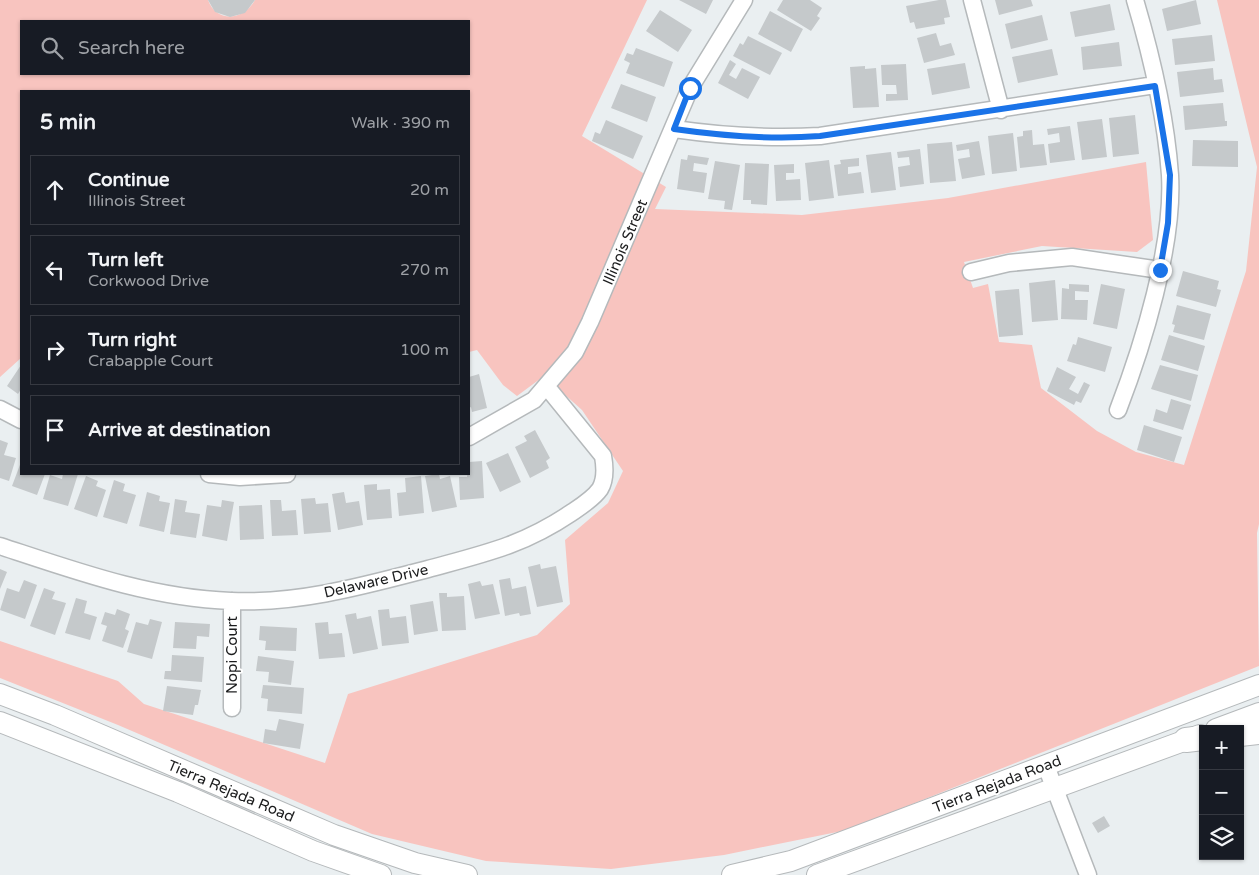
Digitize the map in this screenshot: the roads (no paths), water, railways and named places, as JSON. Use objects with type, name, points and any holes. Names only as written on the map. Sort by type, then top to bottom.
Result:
[{"type":"highway","points":[[1244,734],[1259,732]]},
{"type":"main road","name":"Tierra Rejada Road","points":[[732,875],[768,871],[1259,685]]},
{"type":"main road","name":"Tierra Rejada Road","points":[[0,694],[55,715],[334,835],[415,863],[467,875]]},
{"type":"main road","points":[[1227,725],[1259,713]]},
{"type":"main road","name":"Tierra Rejada Road","points":[[0,722],[169,789],[313,851],[381,875]]},
{"type":"main road","name":"Tierra Rejada Road","points":[[817,875],[1197,737]]},
{"type":"street","name":"Illinois Street","points":[[470,436],[534,400],[575,352],[590,322],[690,88],[744,0]]},
{"type":"street","points":[[972,0],[1001,110]]},
{"type":"street","points":[[1118,410],[1133,371],[1160,270],[1168,223],[1170,175],[1155,86],[1135,0]]},
{"type":"street","points":[[674,129],[729,137],[778,139],[820,136],[1155,86]]},
{"type":"street","points":[[971,272],[1009,262],[1072,257],[1160,270]]},
{"type":"street","name":"Delaware Drive","points":[[0,546],[124,586],[172,596],[232,602],[281,600],[346,591],[507,548],[544,531],[584,504],[600,488],[606,471],[604,456],[547,387]]},
{"type":"street","points":[[0,409],[20,419]]},
{"type":"street","points":[[219,475],[240,477],[271,475]]},
{"type":"street","name":"Nopi Court","points":[[232,602],[232,708]]},
{"type":"street","points":[[1046,766],[1088,875]]}]
